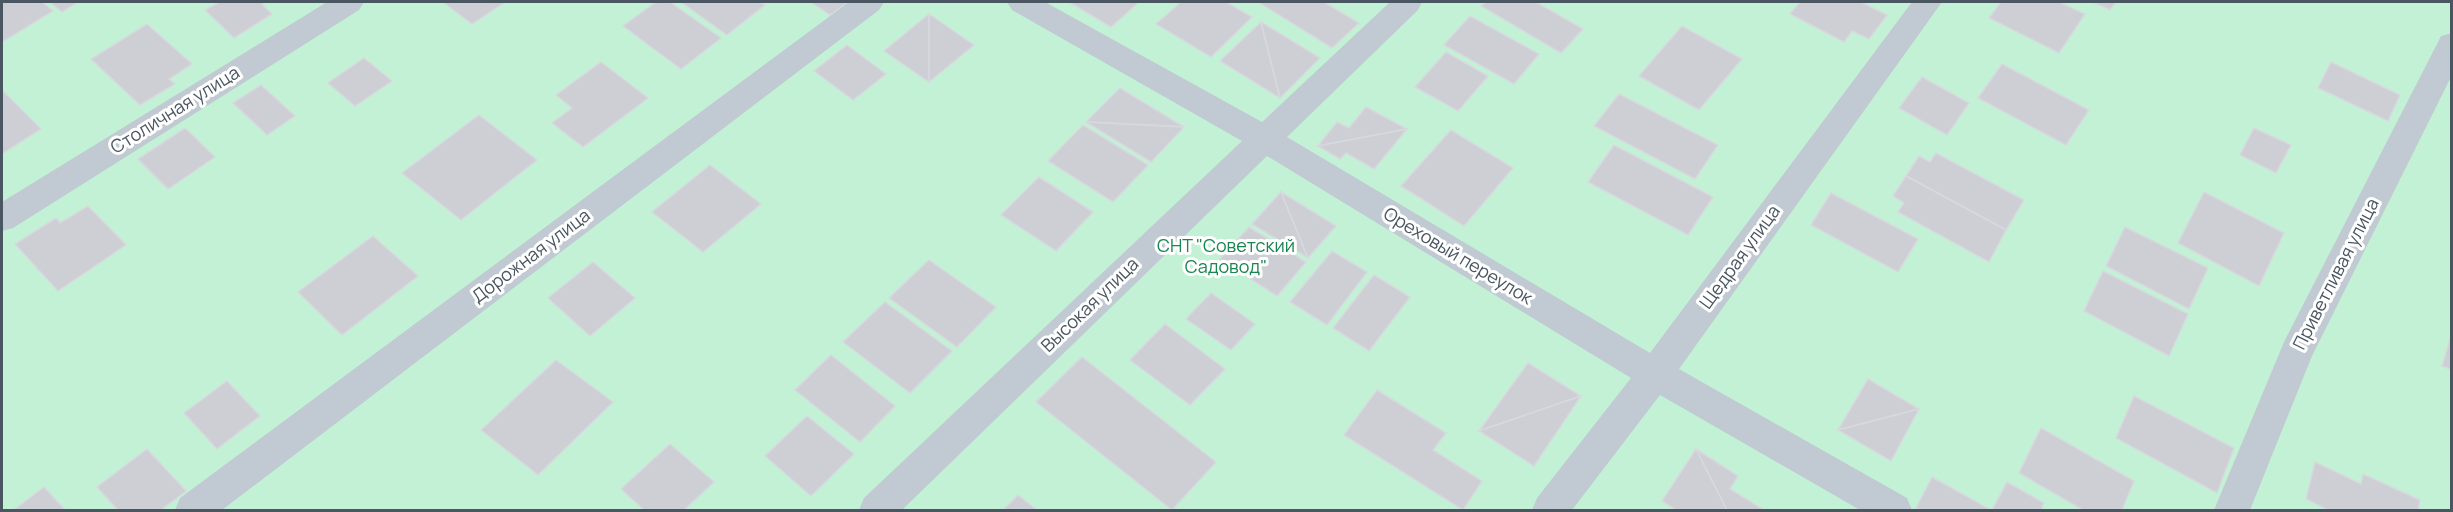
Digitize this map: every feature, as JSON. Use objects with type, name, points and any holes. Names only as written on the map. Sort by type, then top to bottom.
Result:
[{"type":"street","name":"Столичная улица","points":[[2,218],[350,2]]},
{"type":"street","name":"Дорожная улица","points":[[193,510],[869,2]]},
{"type":"street","name":"Ореховый переулок","points":[[1022,2],[1263,138],[1655,374],[1894,510]]},
{"type":"street","name":"Высокая улица","points":[[877,510],[1263,138],[1408,2]]},
{"type":"street","name":"Щедрая улица","points":[[1550,510],[1655,374],[1928,2]]},
{"type":"street","name":"Приветливая улица","points":[[2232,510],[2296,354],[2451,44]]},
{"type":"green space","name":"СНТ \"Советский Садовод\"","points":[[2,2],[2451,2],[2451,510],[2,510]]},
{"type":"building","points":[[2,2],[42,2],[53,11],[4,41],[2,39]]},
{"type":"building","points":[[50,2],[78,2],[62,12]]},
{"type":"building","points":[[220,2],[265,2],[262,4],[272,14],[234,38],[205,10]]},
{"type":"building","points":[[443,2],[505,2],[472,24]]},
{"type":"building","points":[[656,2],[670,2],[721,38],[681,69],[623,26]]},
{"type":"building","points":[[681,2],[760,2],[765,5],[727,35]]},
{"type":"building","points":[[811,2],[848,2],[830,15]]},
{"type":"building","points":[[1069,2],[1139,2],[1111,27]]},
{"type":"building","points":[[1181,2],[1226,2],[1252,17],[1211,57],[1156,24]]},
{"type":"building","points":[[1258,2],[1324,2],[1359,23],[1332,48]]},
{"type":"building","points":[[1486,2],[1536,2],[1583,29],[1561,53],[1481,6]]},
{"type":"building","points":[[1800,2],[1861,2],[1887,15],[1869,39],[1852,31],[1844,42],[1790,14]]},
{"type":"building","points":[[2001,2],[2059,2],[2085,14],[2059,53],[1989,18]]},
{"type":"building","points":[[2093,2],[2116,2],[2110,10]]},
{"type":"building","points":[[929,14],[929,82],[884,51]]},
{"type":"building","points":[[929,14],[974,45],[929,82]]},
{"type":"building","points":[[1470,16],[1539,54],[1514,84],[1444,45]]},
{"type":"building","points":[[1261,22],[1280,98],[1220,61]]},
{"type":"building","points":[[1261,22],[1320,58],[1280,98]]},
{"type":"building","points":[[147,24],[192,64],[169,79],[175,84],[140,105],[91,59]]},
{"type":"building","points":[[1682,26],[1742,59],[1699,110],[1639,76]]},
{"type":"building","points":[[847,45],[886,74],[853,100],[814,71]]},
{"type":"building","points":[[1446,52],[1488,76],[1458,111],[1415,87]]},
{"type":"building","points":[[364,58],[392,81],[355,106],[328,83]]},
{"type":"building","points":[[601,62],[648,98],[583,147],[552,123],[572,108],[556,95]]},
{"type":"building","points":[[2331,62],[2400,95],[2388,121],[2318,88]]},
{"type":"building","points":[[2002,64],[2089,110],[2066,145],[1978,98]]},
{"type":"building","points":[[1922,77],[1969,103],[1947,135],[1899,108]]},
{"type":"building","points":[[261,85],[295,116],[267,135],[233,103]]},
{"type":"building","points":[[1120,88],[1184,127],[1086,122]]},
{"type":"building","points":[[2,90],[41,129],[2,154]]},
{"type":"building","points":[[1619,94],[1718,145],[1695,179],[1594,126]]},
{"type":"building","points":[[1366,107],[1407,129],[1318,146],[1337,122],[1349,128]]},
{"type":"building","points":[[479,115],[537,160],[461,220],[402,173]]},
{"type":"building","points":[[1086,122],[1184,127],[1151,162]]},
{"type":"building","points":[[1083,125],[1148,165],[1113,202],[1048,161]]},
{"type":"building","points":[[185,128],[215,157],[168,189],[138,159]]},
{"type":"building","points":[[2254,128],[2291,145],[2276,173],[2240,155]]},
{"type":"building","points":[[1407,129],[1374,169],[1346,153],[1340,159],[1318,146]]},
{"type":"building","points":[[1451,130],[1513,168],[1464,226],[1401,186]]},
{"type":"building","points":[[1614,145],[1713,197],[1688,235],[1588,182]]},
{"type":"building","points":[[1936,153],[2024,200],[2006,230],[1906,176],[1919,156],[1930,162]]},
{"type":"building","points":[[710,165],[761,204],[703,252],[652,212]]},
{"type":"building","points":[[1906,176],[2006,230],[1989,262],[1898,212],[1904,203],[1893,196]]},
{"type":"building","points":[[1039,177],[1093,212],[1056,251],[1001,215]]},
{"type":"building","points":[[1281,192],[1308,258],[1252,224]]},
{"type":"building","points":[[1281,192],[1336,226],[1308,258]]},
{"type":"building","points":[[2204,192],[2284,233],[2259,286],[2178,243]]},
{"type":"building","points":[[1831,193],[1918,239],[1898,272],[1811,225]]},
{"type":"building","points":[[88,206],[126,245],[58,291],[15,244],[56,218],[60,223]]},
{"type":"building","points":[[1249,227],[1306,262],[1277,296],[1220,259]]},
{"type":"building","points":[[2125,227],[2208,268],[2189,309],[2106,266]]},
{"type":"building","points":[[373,236],[418,276],[342,335],[298,292]]},
{"type":"building","points":[[1332,251],[1367,272],[1327,325],[1290,302]]},
{"type":"building","points":[[929,260],[996,307],[957,347],[889,298]]},
{"type":"building","points":[[593,262],[635,298],[590,336],[548,298]]},
{"type":"building","points":[[2103,271],[2188,314],[2169,356],[2084,311]]},
{"type":"building","points":[[1374,275],[1410,297],[1369,351],[1333,328]]},
{"type":"building","points":[[1211,293],[1255,324],[1231,350],[1186,319]]},
{"type":"building","points":[[885,302],[952,351],[910,393],[843,342]]},
{"type":"building","points":[[1165,324],[1225,369],[1190,405],[1130,360]]},
{"type":"building","points":[[2452,332],[2452,370],[2442,366]]},
{"type":"building","points":[[831,355],[895,406],[860,442],[795,390]]},
{"type":"building","points":[[1082,357],[1216,462],[1172,510],[1036,402]]},
{"type":"building","points":[[556,360],[613,402],[538,475],[481,430]]},
{"type":"building","points":[[1528,363],[1581,396],[1479,431]]},
{"type":"building","points":[[1868,379],[1919,409],[1838,430]]},
{"type":"building","points":[[227,381],[260,416],[217,449],[184,413]]},
{"type":"building","points":[[1377,390],[1446,433],[1433,450],[1482,481],[1463,510],[1344,435]]},
{"type":"building","points":[[1581,396],[1534,466],[1479,431]]},
{"type":"building","points":[[2134,396],[2234,448],[2217,493],[2116,438]]},
{"type":"building","points":[[1919,409],[1891,461],[1838,430]]},
{"type":"building","points":[[807,416],[854,454],[811,496],[765,456]]},
{"type":"building","points":[[2041,428],[2134,481],[2122,510],[2083,510],[2019,473]]},
{"type":"building","points":[[670,444],[714,482],[684,510],[644,510],[621,489]]},
{"type":"building","points":[[147,449],[186,491],[161,510],[118,510],[97,487]]},
{"type":"building","points":[[1696,449],[1727,510],[1676,510],[1662,501]]},
{"type":"building","points":[[1696,449],[1738,476],[1730,489],[1764,510],[1727,510]]},
{"type":"building","points":[[2315,462],[2361,484],[2363,474],[2420,500],[2418,510],[2328,510],[2306,499]]},
{"type":"building","points":[[1932,477],[1991,510],[1921,510],[1916,508]]},
{"type":"building","points":[[2007,482],[2044,503],[2041,510],[1992,510]]},
{"type":"building","points":[[44,487],[65,510],[14,510]]},
{"type":"building","points":[[1018,495],[1037,510],[1003,510]]}]
